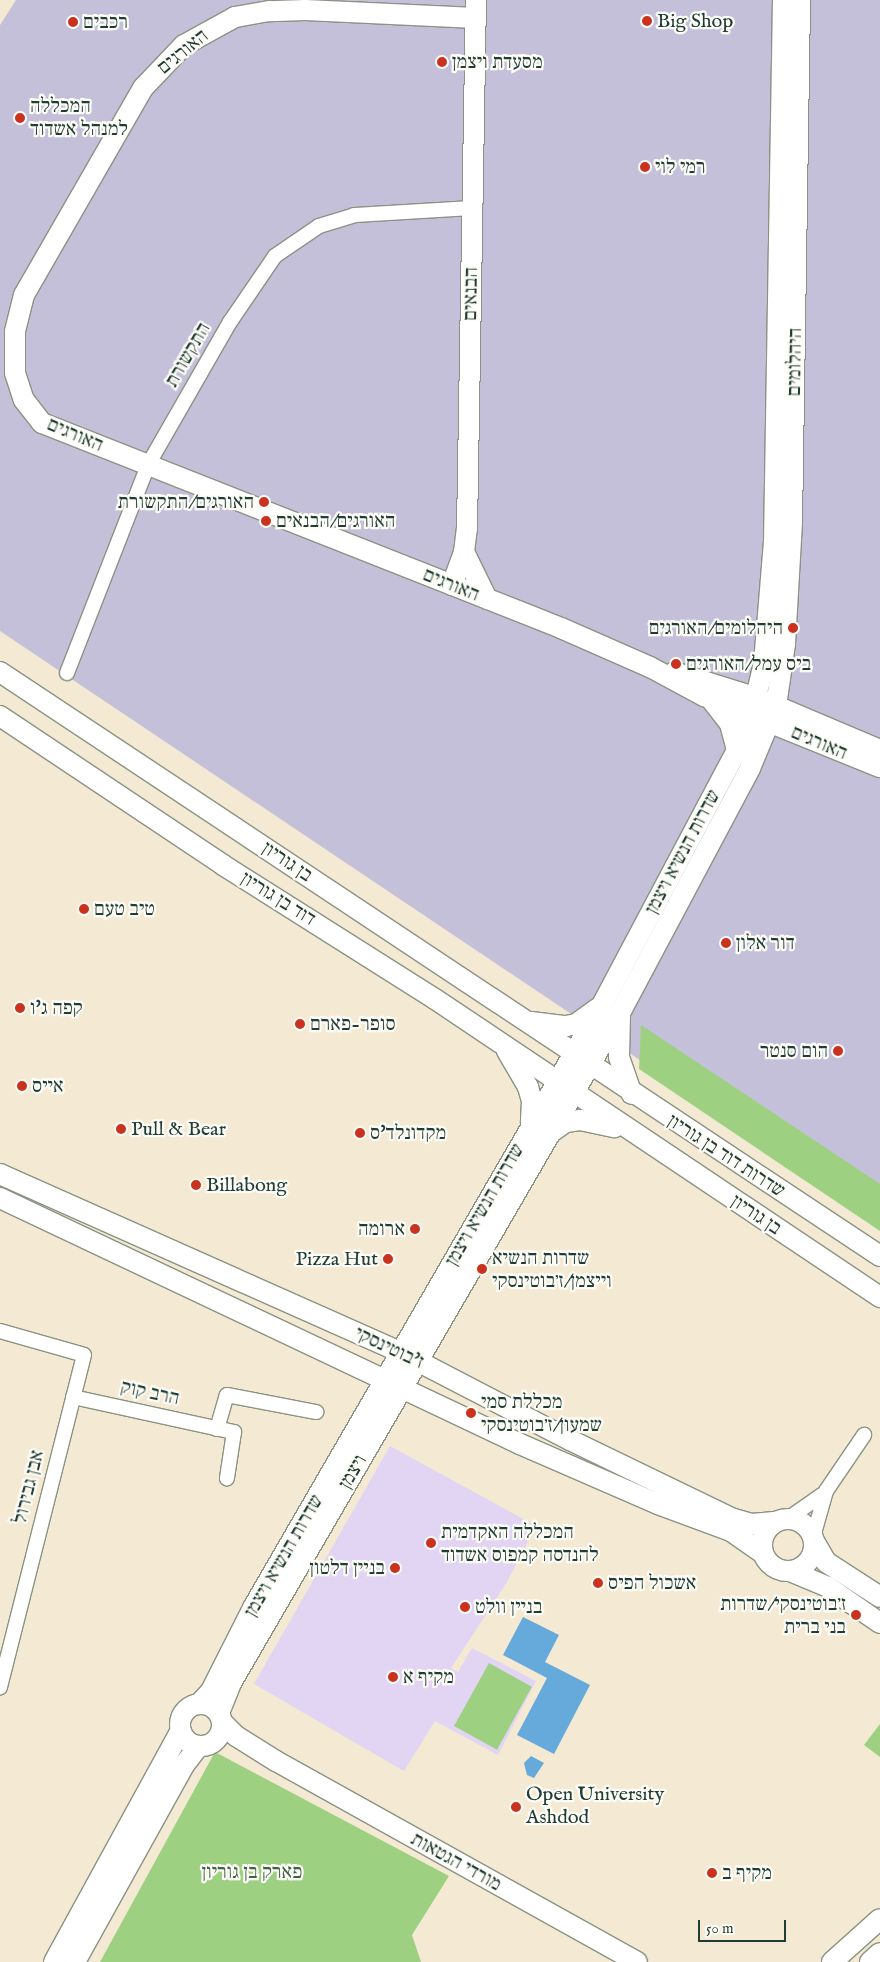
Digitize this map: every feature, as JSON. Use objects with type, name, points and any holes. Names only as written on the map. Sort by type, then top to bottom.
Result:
[{"type":"street","name":"היהלומים","points":[[764,710],[764,663],[774,542],[783,0]]},
{"type":"street","name":"היהלומים","points":[[764,710],[785,644],[792,523],[800,0]]},
{"type":"street","name":"האורגים","points":[[476,9],[304,10],[234,17],[184,45],[143,88],[24,295],[15,332],[15,373],[24,400],[42,423],[487,599],[650,667],[710,698],[764,710],[802,736],[880,768]]},
{"type":"street","name":"הבנאים","points":[[452,585],[464,552],[476,9]]},
{"type":"street","name":"התקשורת","points":[[67,673],[148,465],[230,322],[275,256],[319,226],[354,215],[473,208]]},
{"type":"street","points":[[464,552],[487,599]]},
{"type":"street","name":"האורגים","points":[[650,667],[690,676],[764,710],[880,750]]},
{"type":"street","name":"בן גוריון","points":[[0,672],[573,1053]]},
{"type":"street","points":[[710,698],[730,724],[737,750]]},
{"type":"street","name":"שדרות הנשיא ויצמן","points":[[538,1130],[573,1093],[590,1065],[611,1009],[737,750],[764,710]]},
{"type":"street","name":"שדרות הנשיא ויצמן","points":[[200,1704],[217,1682],[254,1606],[393,1385],[538,1130],[556,1082],[573,1053],[611,1009],[758,751],[764,710]]},
{"type":"street","name":"דוד בן גוריון","points":[[0,716],[223,865],[504,1045],[556,1082]]},
{"type":"street","points":[[758,751],[778,742],[802,736]]},
{"type":"street","points":[[524,1020],[566,1026],[576,1024],[611,1009],[619,1057],[632,1094]]},
{"type":"street","points":[[504,1045],[528,1087],[538,1130],[566,1122],[595,1120],[633,1133]]},
{"type":"street","name":"שדרות דוד בן גוריון","points":[[573,1053],[632,1094],[880,1256]]},
{"type":"street","points":[[556,1082],[633,1133]]},
{"type":"street","name":"בן גוריון","points":[[633,1133],[880,1297]]},
{"type":"street","name":"ז'בוטינסקי","points":[[0,1174],[409,1356],[570,1440],[731,1518],[752,1524],[782,1520]]},
{"type":"street","name":"ז'בוטינסקי","points":[[0,1198],[393,1385],[640,1496],[719,1525],[740,1535],[763,1553]]},
{"type":"street","name":"אבן גבירול","points":[[0,1332],[84,1355],[5,1647],[0,1688]]},
{"type":"street","name":"ויצמן","points":[[221,1718],[231,1683],[393,1385]]},
{"type":"street","points":[[217,1428],[227,1395],[316,1412]]},
{"type":"street","name":"הרב קוק","points":[[73,1397],[234,1432],[227,1478]]},
{"type":"street","points":[[864,1435],[826,1491],[814,1503],[782,1520],[763,1536],[763,1553],[774,1567],[790,1571],[828,1587],[880,1623]]},
{"type":"street","points":[[790,1571],[809,1560],[826,1491]]},
{"type":"street","points":[[782,1520],[804,1524],[826,1562],[880,1597]]},
{"type":"street","points":[[54,1962],[181,1730],[184,1712],[200,1704],[210,1706],[221,1718],[220,1735],[205,1744],[184,1765],[75,1962]]},
{"type":"street","name":"מורדי הגטאות","points":[[221,1718],[236,1736],[276,1762],[637,1962]]},
{"type":"street","points":[[181,1730],[185,1739],[205,1744]]},
{"type":"street","name":"מורדי הגטאות","points":[[205,1744],[276,1762]]},
{"type":"street","points":[[832,1962],[880,1919]]},
{"type":"street","points":[[870,1962],[880,1953]]},
{"type":"shaded area","points":[[16,0],[880,0],[880,1221],[0,631],[0,25]]},
{"type":"shaded area","points":[[390,1446],[536,1526],[507,1582],[451,1668],[458,1672],[472,1648],[536,1681],[498,1755],[435,1721],[404,1771],[254,1684]]},
{"type":"green space","points":[[641,1025],[880,1184],[880,1231],[639,1069]]},
{"type":"green space","points":[[489,1663],[532,1687],[497,1750],[454,1726]]},
{"type":"green space","points":[[880,1724],[880,1757],[864,1745]]},
{"type":"green space","name":"פארק בן גוריון","points":[[215,1752],[449,1876],[412,1935],[421,1962],[100,1962]]},
{"type":"water","points":[[523,1617],[559,1635],[545,1662],[590,1685],[554,1754],[517,1735],[547,1678],[503,1655]]},
{"type":"water","points":[[531,1756],[544,1763],[534,1778],[527,1775],[524,1763]]},
{"type":"place","name":"Big Shop","points":[[647,21]]},
{"type":"place","name":"רכבים","points":[[73,22]]},
{"type":"place","name":"מסעדת ויצמן","points":[[442,62]]},
{"type":"place","name":"המכללה למנהל אשדוד","points":[[20,118]]},
{"type":"place","name":"רמי לוי","points":[[645,167]]},
{"type":"place","name":"האורגים/התקשורת","points":[[264,502]]},
{"type":"place","name":"האורגים/הבנאים","points":[[266,521]]},
{"type":"place","name":"היהלומים/האורגים","points":[[793,628]]},
{"type":"place","name":"ביס עמל/האורגים","points":[[676,664]]},
{"type":"place","name":"טיב טעם","points":[[84,909]]},
{"type":"place","name":"דור אלון","points":[[726,943]]},
{"type":"place","name":"קפה ג'ו","points":[[20,1008]]},
{"type":"place","name":"סופר-פארם","points":[[300,1024]]},
{"type":"place","name":"הום סנטר","points":[[838,1051]]},
{"type":"place","name":"אייס","points":[[22,1086]]},
{"type":"place","name":"Pull & Bear","points":[[121,1129]]},
{"type":"place","name":"מקדונלד'ס","points":[[360,1133]]},
{"type":"place","name":"Billabong","points":[[196,1185]]},
{"type":"place","name":"ארומה","points":[[415,1229]]},
{"type":"place","name":"Pizza Hut","points":[[388,1259]]},
{"type":"place","name":"שדרות הנשיא וייצמן/ז׳בוטינסקי","points":[[482,1269]]},
{"type":"place","name":"מכללת סמי שמעון/ז׳בוטינסקי","points":[[471,1413]]},
{"type":"place","name":"המכללה האקדמית להנדסה קמפוס אשדוד","points":[[431,1543]]},
{"type":"place","name":"בניין דלטון","points":[[395,1568]]},
{"type":"place","name":"אשכול הפיס","points":[[598,1583]]},
{"type":"place","name":"בניין וולט","points":[[465,1607]]},
{"type":"place","name":"ז׳בוטינסקי/שדרות בני ברית","points":[[856,1615]]},
{"type":"place","name":"מקיף א","points":[[393,1677]]},
{"type":"place","name":"Open University Ashdod","points":[[516,1807]]},
{"type":"place","name":"מקיף ב","points":[[712,1873]]}]
